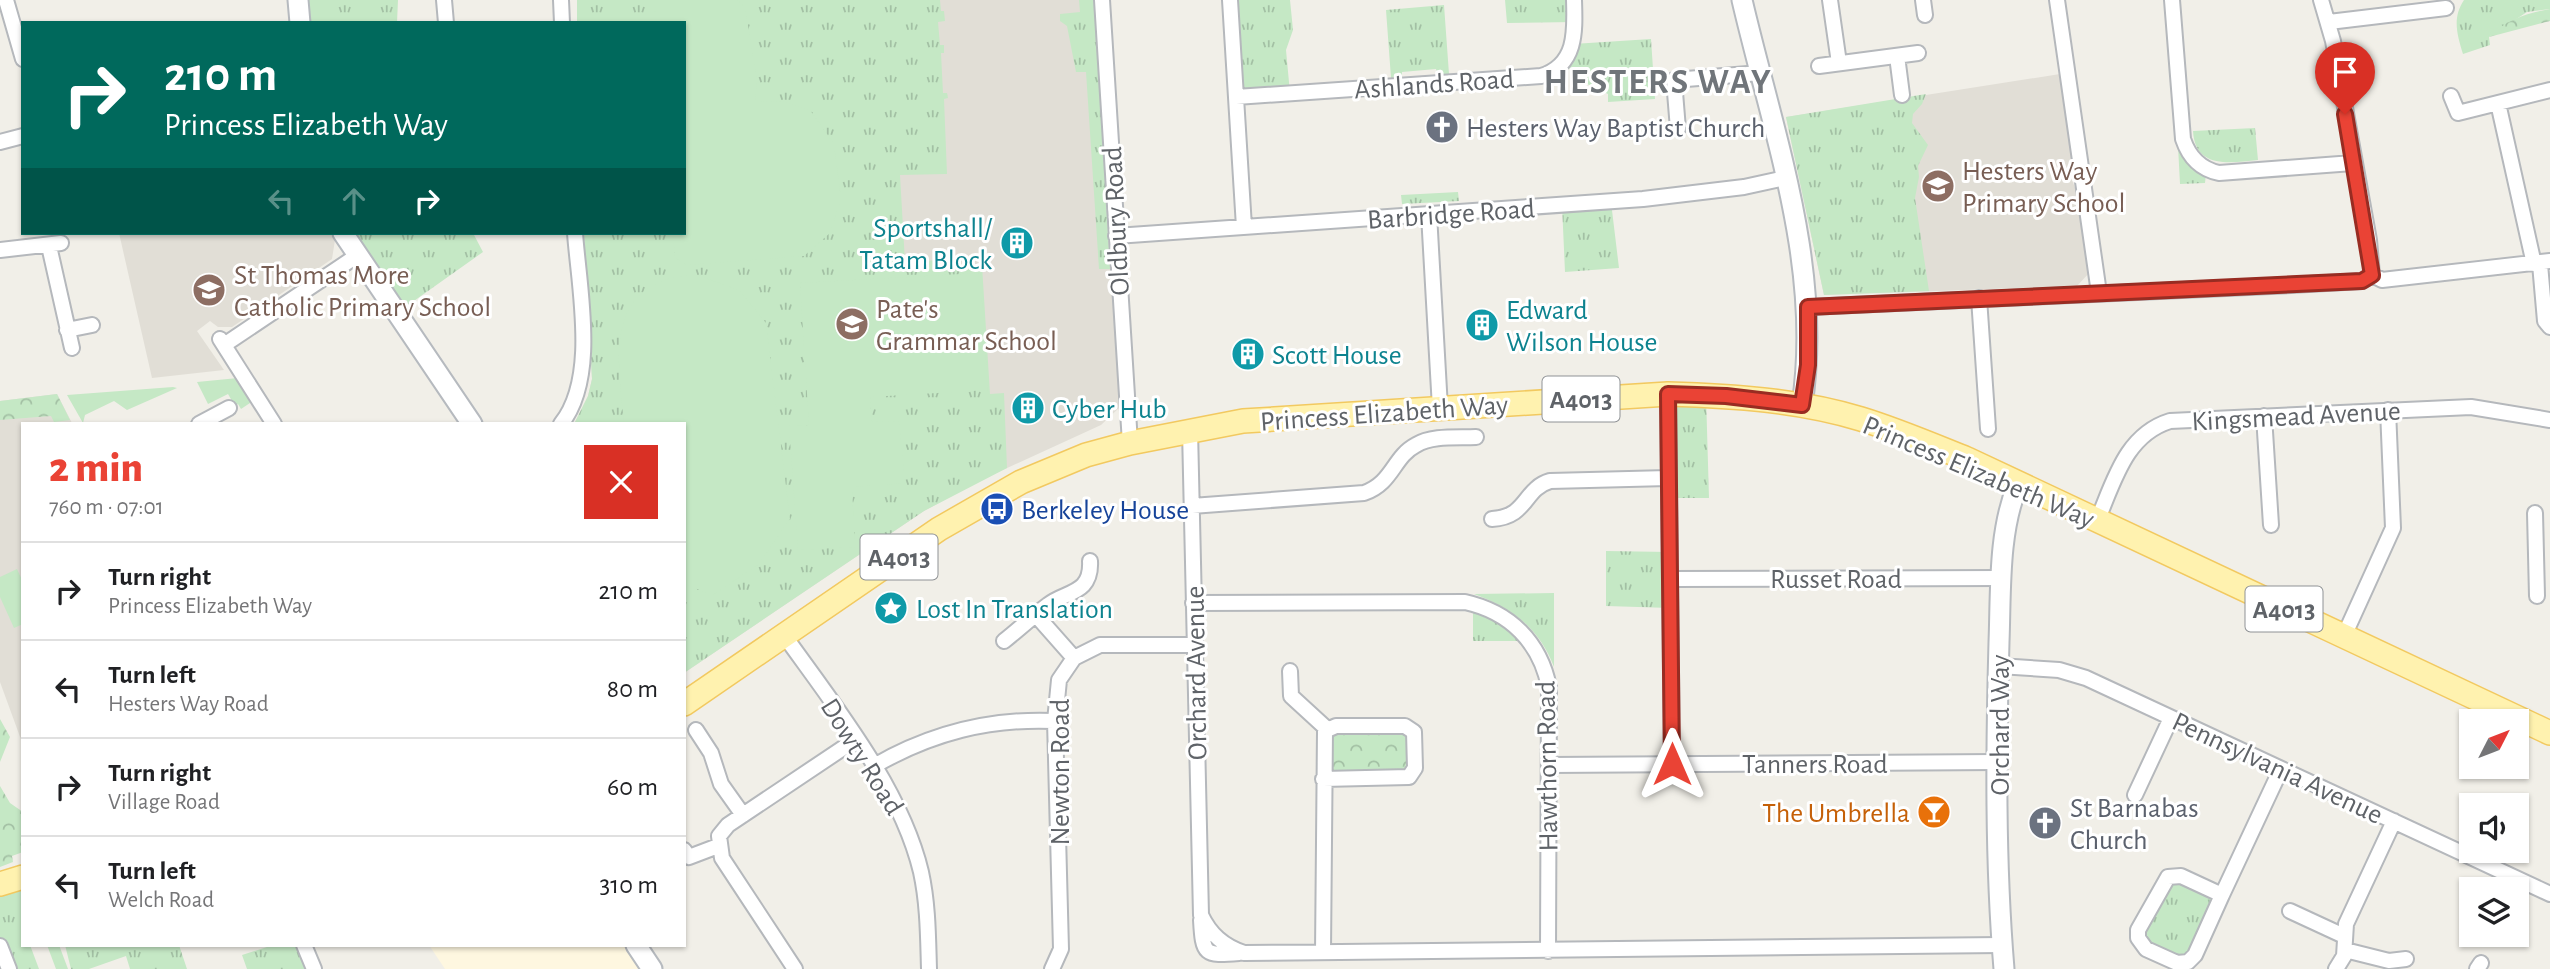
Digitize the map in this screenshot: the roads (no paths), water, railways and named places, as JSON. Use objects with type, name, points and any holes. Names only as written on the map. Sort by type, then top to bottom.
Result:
[{"type":"main road","name":"Princess Elizabeth Way","points":[[686,703],[939,529],[999,494],[1067,461],[1130,443],[1243,421],[1668,394],[1726,396],[1802,405],[1860,419],[1905,434],[2018,484],[2550,733]]},
{"type":"main road","points":[[0,884],[21,878]]},
{"type":"street","points":[[6,0],[21,52]]},
{"type":"street","points":[[298,0],[300,21]]},
{"type":"street","points":[[444,0],[446,21]]},
{"type":"street","points":[[561,0],[562,21]]},
{"type":"street","name":"Oldbury Road","points":[[1102,0],[1130,443]]},
{"type":"street","points":[[1230,0],[1244,227]]},
{"type":"street","name":"Ashlands Road","points":[[1236,97],[1541,76],[1563,63],[1573,44],[1574,0]]},
{"type":"street","points":[[1742,0],[1804,265],[1808,307],[1808,365],[1802,405]]},
{"type":"street","points":[[1830,0],[1839,63]]},
{"type":"street","points":[[1923,0],[1925,16]]},
{"type":"street","points":[[2057,0],[2099,293]]},
{"type":"street","points":[[2172,0],[2183,139],[2189,154],[2200,165],[2218,173],[2353,163]]},
{"type":"street","points":[[2321,0],[2329,22],[2372,275]]},
{"type":"street","points":[[2329,22],[2446,8]]},
{"type":"street","points":[[1819,66],[1918,53]]},
{"type":"street","points":[[1897,56],[1902,96]]},
{"type":"street","points":[[1678,129],[1674,79],[1759,73]]},
{"type":"street","points":[[2451,96],[2458,113],[2550,90]]},
{"type":"street","points":[[2498,103],[2541,263],[2544,321],[2550,327]]},
{"type":"street","points":[[0,142],[21,137]]},
{"type":"street","name":"Barbridge Road","points":[[1116,236],[1643,200],[1744,187],[1785,178]]},
{"type":"street","points":[[1429,214],[1440,408]]},
{"type":"street","points":[[344,235],[471,422]]},
{"type":"street","points":[[562,422],[578,395],[584,369],[575,235]]},
{"type":"street","points":[[0,250],[55,244],[72,348]]},
{"type":"street","points":[[273,422],[222,341],[358,255]]},
{"type":"street","points":[[1808,307],[2350,281],[2372,275],[2382,280],[2541,263]]},
{"type":"street","points":[[1979,298],[1988,429]]},
{"type":"street","points":[[68,330],[92,325]]},
{"type":"street","points":[[1668,394],[1672,764]]},
{"type":"street","name":"Kingsmead Avenue","points":[[2097,521],[2130,450],[2151,429],[2179,420],[2471,407],[2550,420]]},
{"type":"street","points":[[203,422],[229,408]]},
{"type":"street","points":[[2344,636],[2393,528],[2388,411]]},
{"type":"street","points":[[2264,416],[2271,526]]},
{"type":"street","name":"Orchard Avenue","points":[[1190,430],[1200,915],[1218,939],[1244,953],[2002,945]]},
{"type":"street","points":[[1192,506],[1364,494],[1386,481],[1417,444],[1430,440],[1476,437]]},
{"type":"street","points":[[1492,519],[1513,515],[1537,488],[1550,481],[1668,478]]},
{"type":"street","name":"Orchard Way","points":[[2004,969],[1997,762],[2001,578],[2008,509],[2018,484]]},
{"type":"street","points":[[2535,513],[2543,555],[2537,596]]},
{"type":"street","points":[[1004,641],[1055,600],[1076,593],[1089,573],[1090,561]]},
{"type":"street","name":"Russet Road","points":[[1670,579],[2001,578]]},
{"type":"street","name":"Hawthorn Road","points":[[1193,603],[1465,602],[1491,610],[1523,632],[1542,663],[1549,687],[1548,951]]},
{"type":"street","points":[[1036,615],[1074,658]]},
{"type":"street","name":"Dowty Road","points":[[784,635],[874,766],[899,810],[919,865],[927,911],[929,969]]},
{"type":"street","name":"Newton Road","points":[[1052,969],[1059,957],[1061,925],[1055,721],[1059,680],[1074,658],[1091,648],[1109,644],[1193,645]]},
{"type":"street","name":"Pennsylvania Avenue","points":[[1999,666],[2078,674],[2550,894]]},
{"type":"street","points":[[1290,671],[1291,696],[1327,729]]},
{"type":"street","points":[[2135,795],[2171,718]]},
{"type":"street","points":[[874,766],[920,742],[970,727],[1013,721],[1055,721]]},
{"type":"street","points":[[1323,779],[1405,778],[1415,768],[1415,735],[1408,727],[1336,726],[1327,729]]},
{"type":"street","points":[[1323,952],[1323,779],[1324,737],[1327,729]]},
{"type":"street","points":[[696,730],[711,753],[721,783],[743,815]]},
{"type":"street","points":[[795,969],[722,858],[718,846],[724,828],[856,740]]},
{"type":"street","name":"Tanners Road","points":[[1549,765],[1997,762]]},
{"type":"street","points":[[2222,895],[2181,876],[2168,877],[2138,930],[2140,942],[2146,949],[2177,963],[2188,962],[2195,955],[2281,769]]},
{"type":"street","points":[[2336,969],[2344,943],[2346,924],[2394,821]]},
{"type":"street","points":[[686,856],[718,846]]},
{"type":"street","points":[[2290,911],[2344,943],[2389,961],[2406,959]]},
{"type":"street","points":[[0,946],[9,969]]},
{"type":"street","points":[[305,947],[314,969]]},
{"type":"street","points":[[637,947],[652,969]]},
{"type":"place","name":"Hesters Way Baptist Church","points":[[1442,127]]},
{"type":"place","name":"Hesters Way Primary School","points":[[1938,186]]},
{"type":"place","name":"Sportshall/ Tatam Block","points":[[1017,243]]},
{"type":"place","name":"St Thomas More Catholic Primary School","points":[[209,290]]},
{"type":"place","name":"Pate's Grammar School","points":[[852,324]]},
{"type":"place","name":"Edward Wilson House","points":[[1482,325]]},
{"type":"place","name":"Scott House","points":[[1248,354]]},
{"type":"place","name":"Cyber Hub","points":[[1028,408]]},
{"type":"place","name":"Berkeley House","points":[[997,509]]},
{"type":"place","name":"Lost In Translation","points":[[891,608]]},
{"type":"place","name":"The Umbrella","points":[[1934,812]]},
{"type":"place","name":"St Barnabas Church","points":[[2045,823]]},
{"type":"district","name":"HESTERS WAY","points":[[1658,81]]}]
